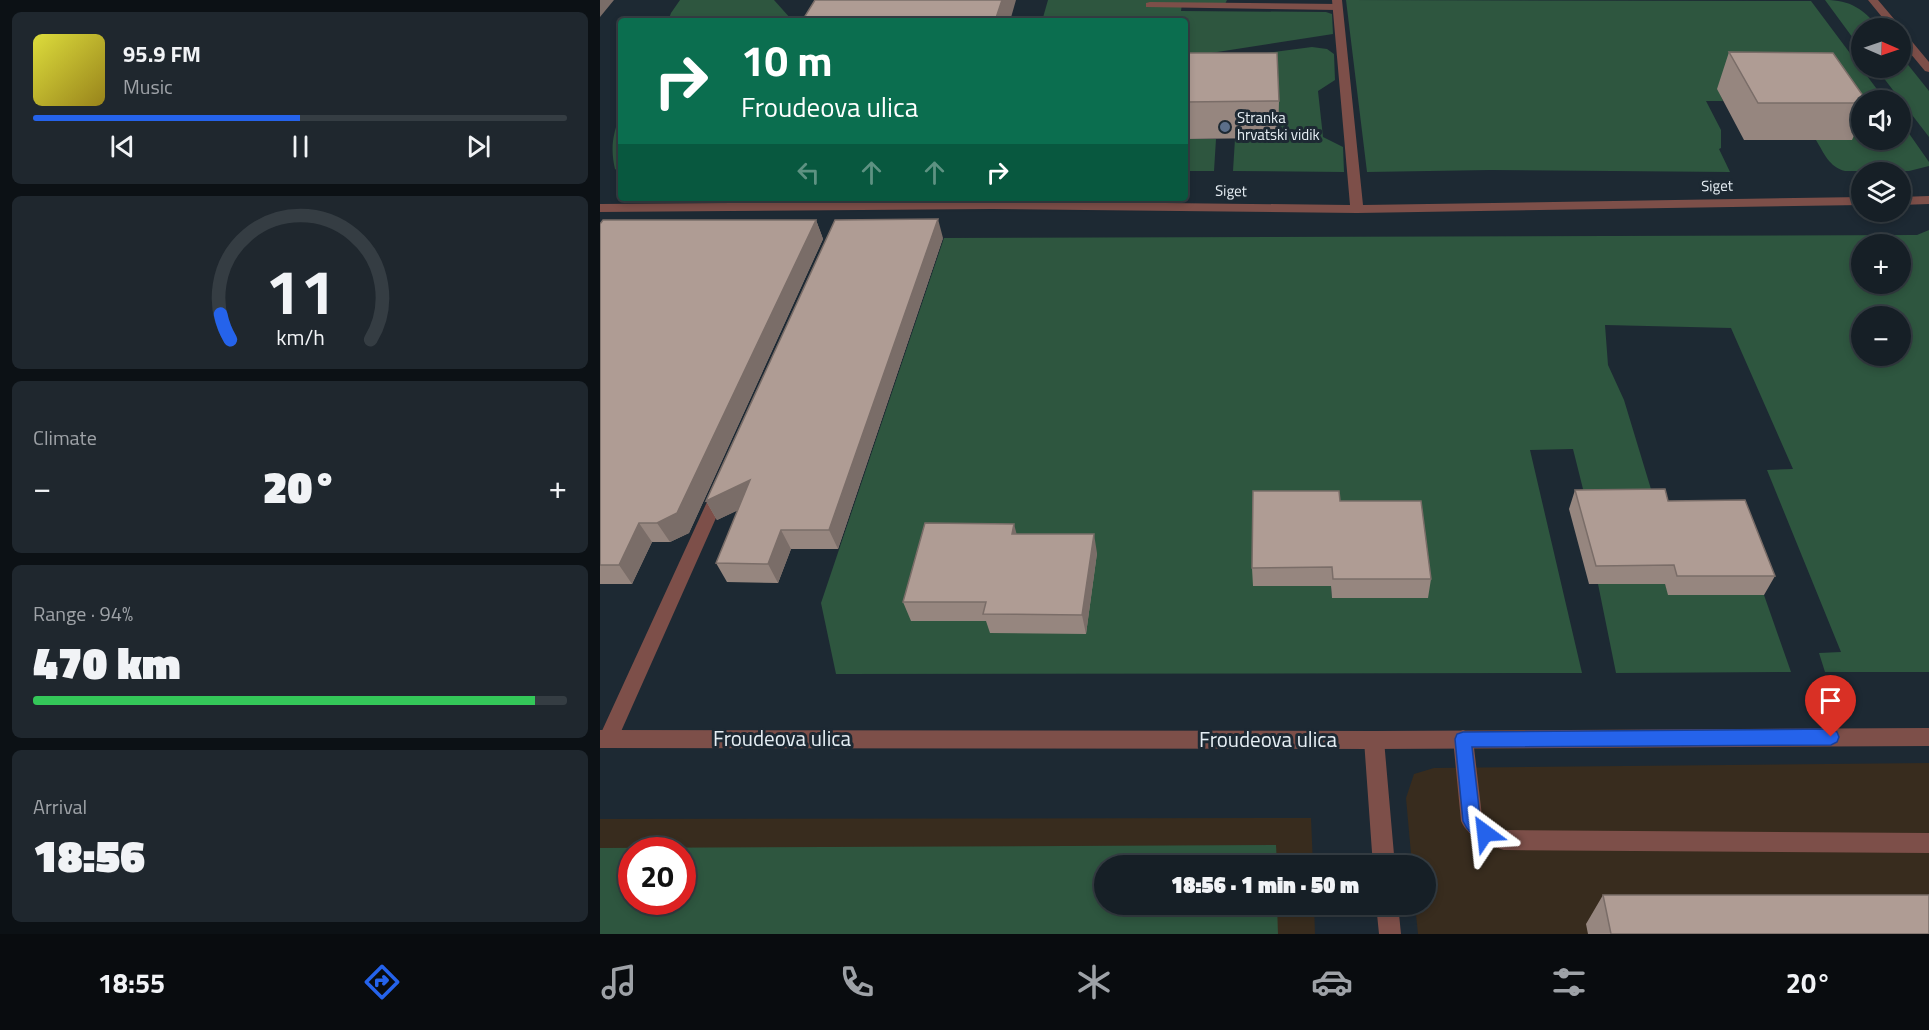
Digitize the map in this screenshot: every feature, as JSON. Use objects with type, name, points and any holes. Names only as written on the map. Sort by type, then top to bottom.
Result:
[{"type":"street","points":[[1873,0],[1888,18]]},
{"type":"street","points":[[1150,5],[1337,4],[1357,209]]},
{"type":"street","points":[[1911,47],[1929,69]]},
{"type":"street","points":[[1911,201],[1929,200]]},
{"type":"street","name":"Siget","points":[[600,208],[622,213],[848,205],[1357,209],[1851,201]]},
{"type":"street","points":[[839,227],[848,205]]},
{"type":"street","name":"Froudeova ulica","points":[[728,473],[604,739],[1374,740],[1929,737]]},
{"type":"street","points":[[1463,739],[1472,821],[1485,833],[1504,840],[1929,843]]},
{"type":"street","points":[[1374,740],[1383,855]]},
{"type":"street","points":[[1389,915],[1390,934]]},
{"type":"shaded area","points":[[1929,763],[1929,934],[1418,934],[1416,915],[1436,915],[1436,855],[1411,855],[1406,798],[1414,774],[1434,768]]},
{"type":"shaded area","points":[[1311,818],[1313,855],[1094,855],[1094,915],[1314,915],[1315,934],[600,934],[600,819]]},
{"type":"green space","points":[[680,0],[774,0],[790,18],[669,18]]},
{"type":"green space","points":[[1048,0],[1227,0],[1225,4],[1182,4],[1181,11],[1326,12],[1332,14],[1333,34],[1188,57],[1188,18],[1043,18]]},
{"type":"green space","points":[[1346,0],[1811,1],[1851,55],[1851,78],[1869,78],[1878,90],[1851,90],[1851,140],[1718,89],[1723,101],[1706,101],[1721,130],[1721,148],[1719,149],[1730,172],[1490,170],[1367,172]]},
{"type":"green space","points":[[1825,0],[1849,4],[1869,18],[1851,18],[1851,35]]},
{"type":"green space","points":[[1312,47],[1327,49],[1334,54],[1335,80],[1318,91],[1323,137],[1343,147],[1344,172],[1233,171],[1235,139],[1278,138],[1188,66],[1188,64]]},
{"type":"green space","points":[[1911,68],[1929,91],[1929,137],[1911,114],[1911,90],[1893,90],[1884,78],[1911,78]]},
{"type":"green space","points":[[618,122],[618,171],[613,161],[614,134]]},
{"type":"green space","points":[[1911,136],[1929,162],[1929,166],[1911,170],[1911,162],[1851,162],[1851,171],[1845,171],[1839,169],[1828,159],[1816,140],[1851,140],[1851,150],[1911,150]]},
{"type":"green space","points":[[1188,139],[1216,139],[1214,171],[1188,171]]},
{"type":"green space","points":[[1929,230],[1929,672],[1825,672],[1819,653],[1841,652],[1767,470],[1793,469],[1731,328],[1605,325],[1608,365],[1624,400],[1657,509],[1588,509],[1573,449],[1530,450],[1582,673],[836,674],[821,603],[944,238],[1851,235],[1851,294],[1911,294],[1911,235]],"holes":[[[1418,520],[1427,597],[1332,598],[1331,586],[1253,586]]]},
{"type":"green space","points":[[1598,584],[1665,584],[1669,595],[1764,595],[1791,672],[1616,673]]},
{"type":"green space","points":[[1276,845],[1276,855],[1094,855],[1094,915],[1277,915],[1278,934],[600,934],[600,848],[618,848],[618,915],[696,915],[696,848]]},
{"type":"building","points":[[815,0],[1002,0],[996,18],[804,18]]},
{"type":"building","points":[[1729,52],[1833,53],[1859,90],[1851,90],[1851,103],[1758,103]]},
{"type":"building","points":[[1188,53],[1277,53],[1279,101],[1188,102]]},
{"type":"building","points":[[938,219],[829,530],[781,530],[768,564],[716,563],[750,480],[706,501],[835,220]]},
{"type":"building","points":[[603,220],[816,220],[677,513],[657,523],[639,523],[619,565],[600,565],[600,224]]},
{"type":"building","points":[[1665,489],[1668,501],[1745,500],[1775,576],[1677,576],[1674,565],[1596,566],[1575,490]]},
{"type":"building","points":[[1253,491],[1339,491],[1340,501],[1421,501],[1431,579],[1333,579],[1332,567],[1252,568]]},
{"type":"building","points":[[925,523],[1014,524],[1012,534],[1094,534],[1082,615],[983,614],[986,602],[903,602]]},
{"type":"building","points":[[1603,895],[1929,895],[1929,934],[1611,934]]},
{"type":"place","name":"Stranka hrvatski vidik","points":[[1225,127]]},
{"type":"route","points":[[1485,833],[1472,821],[1463,739],[1831,737]]}]
